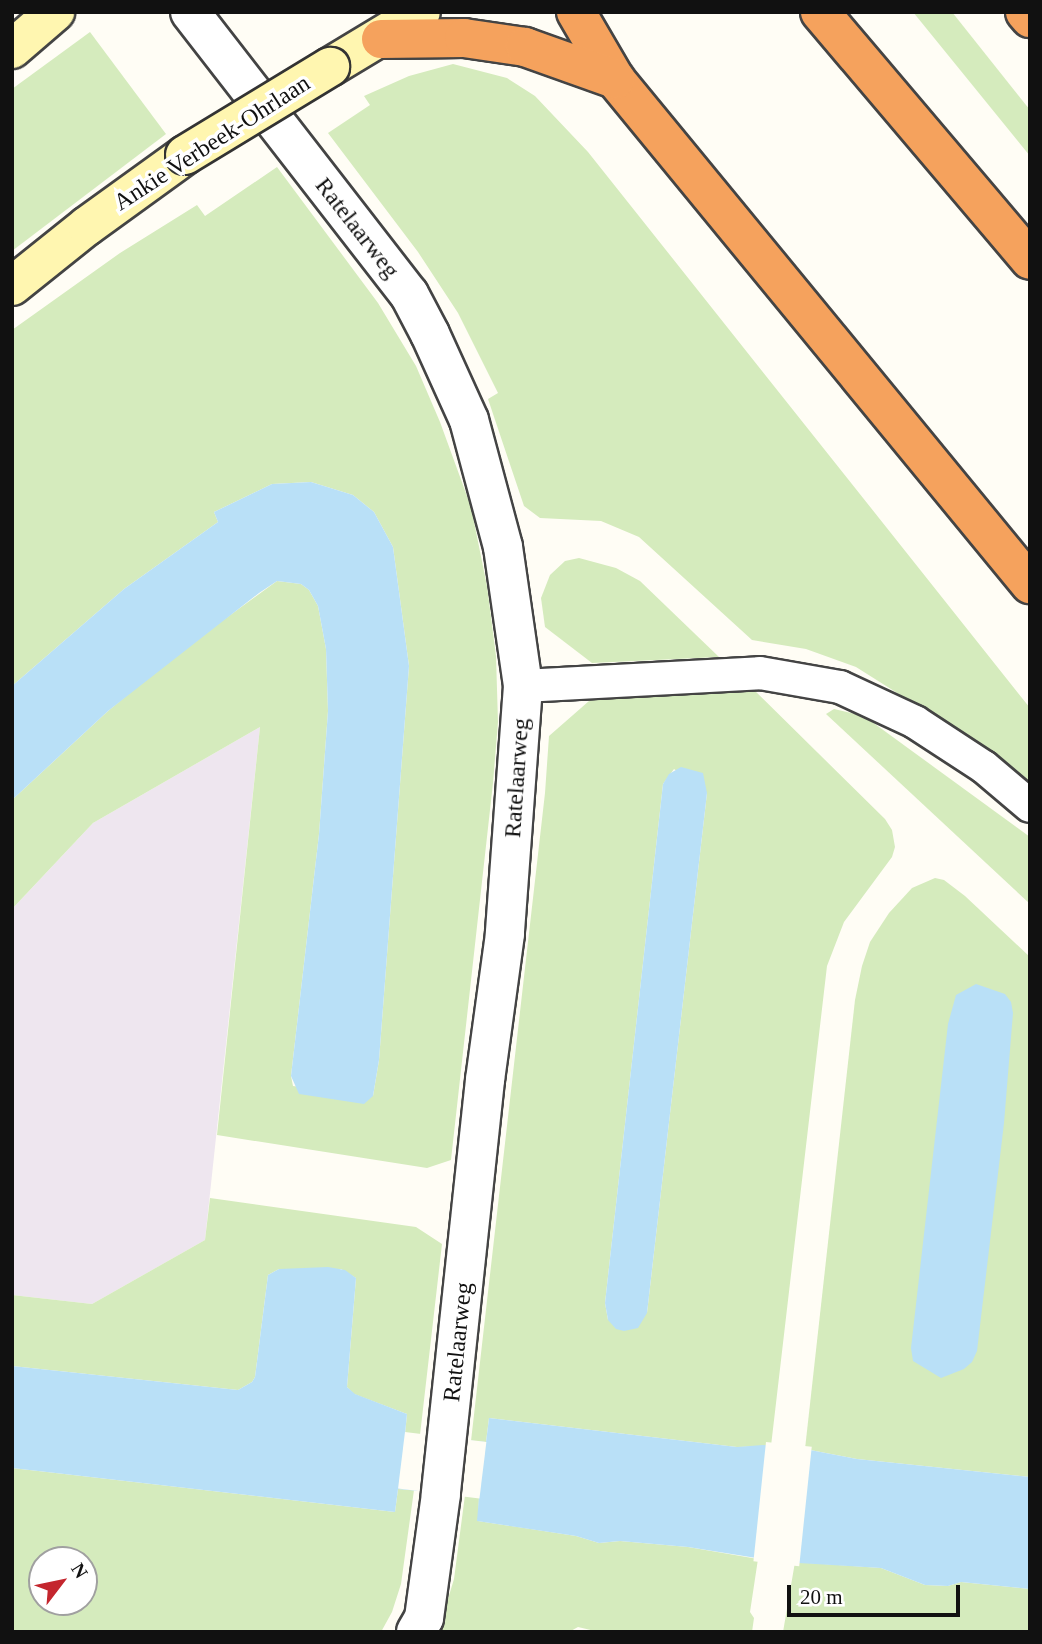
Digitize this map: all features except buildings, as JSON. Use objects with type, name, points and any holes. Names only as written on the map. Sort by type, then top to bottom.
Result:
[{"type":"highway","points":[[576,12],[615,79],[1030,584]]},
{"type":"highway","points":[[820,12],[1030,260]]},
{"type":"highway","points":[[1025,12],[1030,19]]},
{"type":"highway","points":[[381,39],[464,38],[524,47],[615,79]]},
{"type":"main road","points":[[12,49],[55,12]]},
{"type":"main road","name":"Ankie Verbeek-Ohrlaan","points":[[12,286],[87,226],[185,155],[381,39],[421,12]]},
{"type":"street","name":"Ratelaarweg","points":[[190,12],[408,294],[430,334],[469,420],[499,534],[523,686],[505,934],[485,1080],[448,1438],[424,1618],[416,1632]]},
{"type":"lane","points":[[523,686],[760,673],[840,687],[915,722],[984,767],[1030,806]]},
{"type":"shaded area","points":[[260,727],[205,1240],[92,1304],[12,1295],[12,909],[93,823]]},
{"type":"green space","points":[[913,12],[952,12],[1030,110],[1030,156]]},
{"type":"green space","points":[[90,32],[166,134],[12,251],[12,89]]},
{"type":"green space","points":[[453,64],[507,78],[535,96],[588,152],[1030,708],[1030,794],[921,708],[856,667],[806,649],[752,640],[639,537],[601,521],[540,518],[524,506],[488,399],[498,393],[458,313],[418,252],[328,133],[370,105],[364,96],[409,76]]},
{"type":"green space","points":[[277,167],[378,303],[416,366],[471,507],[487,586],[496,656],[498,722],[493,783],[451,1160],[427,1168],[217,1135],[260,727],[93,823],[12,909],[12,800],[108,711],[181,651],[277,581],[301,584],[309,590],[318,606],[326,649],[328,711],[319,834],[291,1076],[293,1086],[373,1096],[379,1060],[409,666],[393,547],[374,512],[353,495],[311,482],[272,484],[214,512],[218,522],[124,589],[12,686],[12,330],[120,253],[197,205],[205,216]]},
{"type":"green space","points":[[579,558],[616,568],[640,581],[719,657],[592,663],[545,627],[541,598],[550,575],[565,561]]},
{"type":"green space","points":[[752,688],[885,819],[892,830],[895,847],[892,857],[844,922],[827,966],[771,1446],[737,1447],[489,1418],[486,1442],[471,1441],[545,793],[549,736],[597,694]],"holes":[[[674,769],[707,793],[647,1313],[608,1320],[605,1303],[663,784]]]},
{"type":"green space","points":[[834,709],[864,716],[1030,837],[1030,904],[826,714]]},
{"type":"green space","points":[[935,878],[944,880],[965,896],[1030,957],[1030,1477],[857,1459],[805,1449],[855,1000],[862,966],[870,942],[889,913],[912,888]]},
{"type":"green space","points":[[210,1198],[416,1227],[442,1244],[420,1435],[405,1434],[407,1414],[354,1394],[347,1387],[356,1278],[341,1269],[279,1269],[268,1275],[255,1377],[252,1382],[238,1390],[12,1366],[12,1295],[92,1304],[205,1240]]},
{"type":"green space","points":[[12,1468],[395,1512],[398,1489],[414,1490],[401,1584],[392,1612],[381,1632],[12,1632]]},
{"type":"green space","points":[[465,1495],[479,1497],[478,1521],[576,1536],[599,1543],[620,1541],[688,1547],[758,1559],[750,1612],[754,1618],[752,1632],[599,1632],[578,1627],[569,1632],[438,1632],[454,1579]]},
{"type":"green space","points":[[795,1562],[881,1568],[925,1585],[948,1586],[961,1582],[1030,1589],[1030,1632],[783,1632]]},
{"type":"water","points":[[311,482],[353,495],[374,512],[393,547],[409,666],[379,1060],[373,1096],[364,1104],[299,1094],[291,1076],[319,834],[328,711],[326,649],[318,606],[309,590],[301,584],[277,581],[259,593],[108,711],[12,800],[12,686],[124,589],[218,522],[214,512],[272,484]]},
{"type":"water","points":[[681,767],[703,773],[707,793],[647,1313],[638,1328],[624,1331],[616,1329],[608,1320],[605,1303],[663,784],[669,774]]},
{"type":"water","points":[[976,984],[1005,994],[1011,1002],[1013,1013],[1004,1123],[977,1351],[972,1362],[964,1369],[941,1378],[913,1361],[911,1348],[948,1024],[956,995]]},
{"type":"water","points":[[328,1267],[345,1270],[356,1278],[347,1387],[355,1394],[407,1414],[405,1434],[486,1442],[489,1418],[737,1447],[763,1445],[805,1449],[857,1459],[1030,1477],[1030,1589],[961,1582],[948,1586],[925,1585],[881,1568],[782,1562],[688,1547],[620,1541],[599,1543],[576,1536],[477,1521],[479,1497],[398,1489],[395,1512],[12,1468],[12,1366],[238,1390],[252,1382],[255,1377],[268,1275],[279,1269]]},
{"type":"pier","points":[[405,1432],[486,1442],[479,1499],[398,1489]]},
{"type":"pier","points":[[766,1442],[812,1447],[799,1566],[753,1561]]}]
